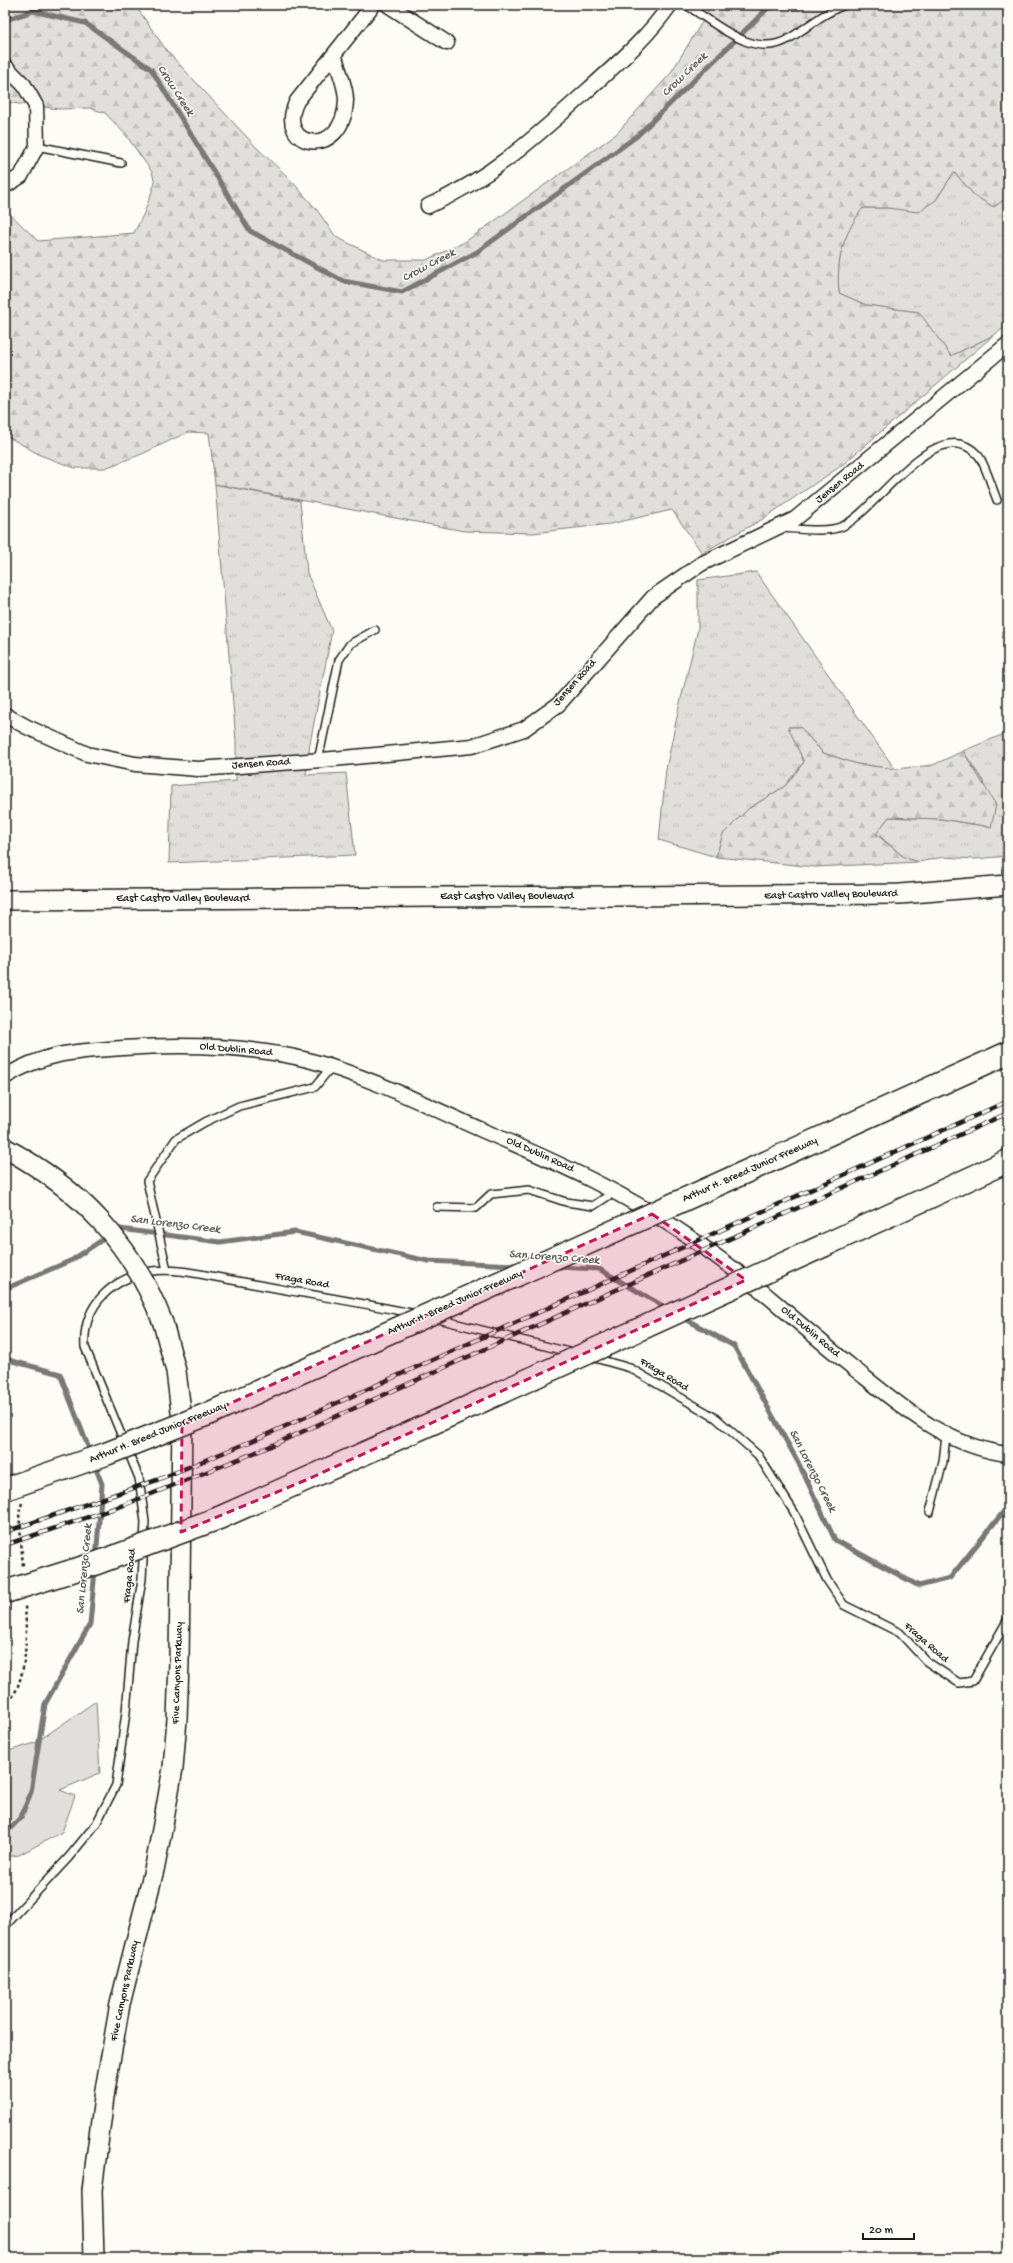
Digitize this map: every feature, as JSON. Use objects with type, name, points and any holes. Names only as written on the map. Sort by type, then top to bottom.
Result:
[{"type":"highway","name":"Arthur H. Breed Junior Freeway","points":[[5,1488],[106,1454],[228,1405],[1008,1053]]},
{"type":"highway","points":[[5,1592],[124,1553],[218,1518],[473,1405],[1008,1162]]},
{"type":"main road","name":"East Castro Valley Boulevard","points":[[5,900],[900,894],[1008,885]]},
{"type":"main road","name":"Five Canyons Parkway","points":[[5,1148],[60,1182],[107,1227],[142,1276],[163,1322],[176,1371],[182,1420],[179,1662],[177,1719],[173,1768],[155,1866],[120,2004],[105,2090],[92,2190],[94,2258]]},
{"type":"street","points":[[335,56],[344,86],[346,101],[338,127],[328,140],[318,143],[305,140],[295,131],[291,120],[292,112],[297,101],[335,56],[373,5]]},
{"type":"street","points":[[388,5],[447,43]]},
{"type":"street","points":[[428,206],[457,194],[493,170],[542,131],[642,42],[670,5]]},
{"type":"street","points":[[5,66],[24,84],[36,106],[37,146],[21,176],[5,186]]},
{"type":"street","name":"Jensen Road","points":[[5,715],[27,727],[87,754],[135,764],[198,769],[318,761],[472,746],[524,728],[559,704],[653,597],[701,564],[795,519],[1008,344]]},
{"type":"street","name":"Old Dublin Road","points":[[5,1077],[24,1065],[47,1056],[78,1051],[184,1046],[263,1051],[331,1067],[382,1085],[578,1172],[614,1192],[685,1234],[772,1300],[907,1412],[946,1436],[988,1452],[1008,1454]]},
{"type":"lane","points":[[686,5],[746,42],[771,46],[788,39],[833,9],[845,5]]},
{"type":"lane","points":[[37,146],[121,163]]},
{"type":"lane","points":[[776,528],[817,529],[842,527],[866,510],[917,458],[936,446],[952,443],[964,445],[978,455],[997,500]]},
{"type":"lane","points":[[318,761],[339,660],[350,644],[375,630]]},
{"type":"lane","points":[[167,1270],[147,1181],[176,1139],[205,1122],[239,1106],[315,1087],[331,1067]]},
{"type":"lane","points":[[437,1207],[476,1208],[492,1194],[529,1190],[566,1202],[593,1206],[614,1192]]},
{"type":"lane","name":"Fraga Road","points":[[5,1926],[69,1857],[96,1824],[116,1785],[126,1712],[132,1641],[142,1579],[145,1522],[140,1478],[119,1424],[90,1359],[85,1346],[84,1335],[94,1304],[107,1290],[134,1276],[167,1270],[366,1304],[471,1326],[630,1368],[716,1418],[758,1455],[794,1512],[827,1580],[844,1604],[900,1633],[926,1661],[959,1684],[973,1681],[1008,1619]]},
{"type":"lane","points":[[930,1512],[943,1462],[946,1436]]},
{"type":"highlighted area","points":[[652,1214],[746,1280],[306,1480],[181,1532],[182,1425]]},
{"type":"green space","points":[[5,5],[135,5],[167,51],[257,148],[290,179],[317,210],[336,237],[383,260],[426,260],[465,242],[616,134],[670,74],[704,19],[710,5],[1008,5],[1008,197],[994,207],[975,196],[954,172],[936,200],[918,212],[887,208],[863,208],[850,228],[842,248],[838,281],[839,293],[866,305],[919,312],[951,356],[994,335],[841,466],[761,520],[702,553],[672,510],[610,524],[533,533],[464,531],[215,484],[209,433],[188,432],[142,454],[105,468],[75,468],[40,455],[5,435],[5,209],[38,241],[134,233],[144,213],[155,183],[152,172],[125,134],[105,113],[90,108],[59,109],[5,102]]},
{"type":"green space","points":[[954,172],[975,196],[994,206],[1008,197],[1008,325],[994,335],[951,356],[918,312],[866,305],[839,293],[838,281],[842,248],[855,218],[862,208],[887,208],[936,200]]},
{"type":"green space","points":[[215,484],[300,501],[307,573],[332,631],[310,743],[306,775],[346,773],[355,855],[169,863],[171,786],[236,781],[236,741]]},
{"type":"green space","points":[[756,572],[895,769],[857,764],[823,753],[800,727],[789,727],[804,762],[785,786],[748,809],[723,834],[716,857],[659,840],[666,769],[698,629],[698,580]]},
{"type":"green space","points":[[788,727],[800,727],[823,753],[857,764],[895,769],[933,765],[963,751],[996,805],[991,827],[941,819],[889,817],[876,834],[905,858],[919,862],[815,867],[716,857],[723,834],[748,809],[785,786],[804,762]]},
{"type":"green space","points":[[1004,734],[1008,734],[1008,856],[975,859],[943,857],[919,862],[905,858],[876,833],[889,817],[941,819],[991,827],[983,781],[963,751]]},
{"type":"green space","points":[[96,1701],[100,1773],[60,1790],[75,1796],[62,1832],[19,1855],[5,1857],[5,1752],[35,1743]]},
{"type":"waterway","name":"Crow Creek","points":[[5,20],[33,11],[85,23],[151,69],[250,231],[343,281],[402,292],[477,252],[637,136],[771,5]]},
{"type":"waterway","name":"San Lorenzo Creek","points":[[115,1232],[120,1229],[220,1242],[295,1232],[428,1261],[517,1265]]},
{"type":"waterway","name":"San Lorenzo Creek","points":[[5,1289],[72,1260],[108,1236]]},
{"type":"waterway","name":"San Lorenzo Creek","points":[[555,1267],[599,1269],[668,1309]]},
{"type":"waterway","name":"San Lorenzo Creek","points":[[682,1317],[734,1346],[798,1462],[835,1540],[919,1586],[950,1578],[1008,1506]]},
{"type":"waterway","name":"San Lorenzo Creek","points":[[5,1359],[60,1374],[91,1454]]},
{"type":"waterway","name":"San Lorenzo Creek","points":[[94,1464],[102,1484],[96,1558]]},
{"type":"waterway","name":"San Lorenzo Creek","points":[[5,1834],[21,1817],[31,1792],[45,1704],[90,1624],[95,1570]]},
{"type":"railway","points":[[5,1532],[157,1480],[259,1438],[1008,1101]]},
{"type":"railway","points":[[5,1545],[124,1505],[264,1449],[1008,1113]]}]
